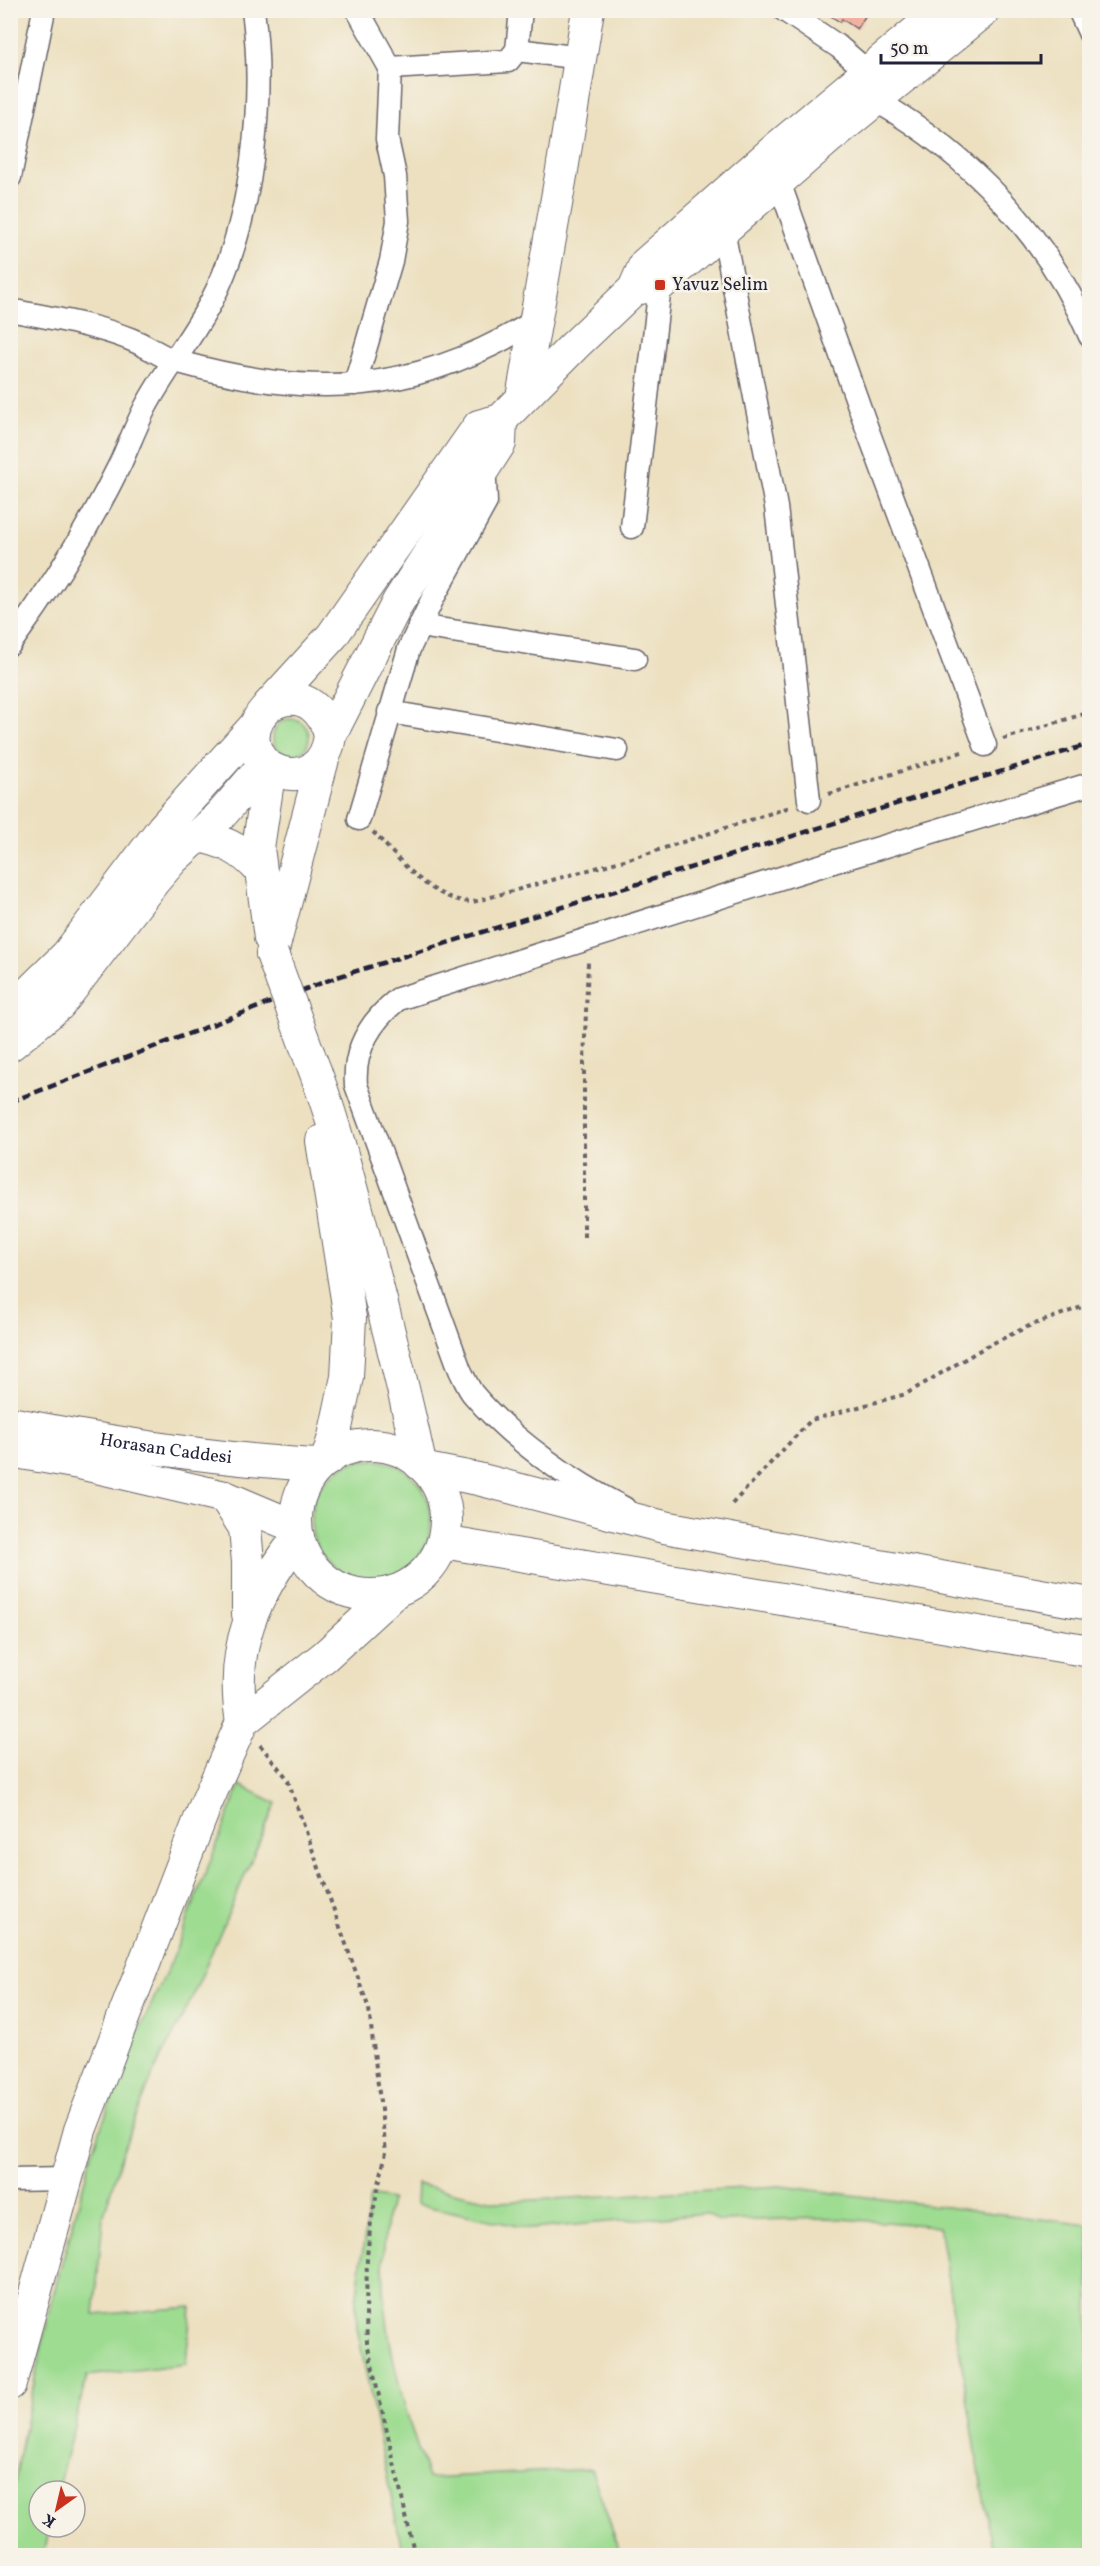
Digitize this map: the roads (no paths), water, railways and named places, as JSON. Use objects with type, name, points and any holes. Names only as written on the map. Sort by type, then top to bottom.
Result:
[{"type":"street","points":[[10,177],[44,10]]},
{"type":"street","points":[[10,644],[54,581],[82,534],[172,360],[196,327],[222,278],[244,199],[253,144],[257,98],[253,10]]},
{"type":"street","points":[[390,68],[508,61],[517,51],[521,10]]},
{"type":"street","points":[[272,954],[326,747],[398,602],[500,443],[512,409],[535,321],[588,10]]},
{"type":"street","points":[[784,10],[839,47],[872,86],[900,114],[946,148],[1000,198],[1046,255],[1089,336]]},
{"type":"street","points":[[10,1011],[67,955],[163,828],[332,636],[479,426],[512,409],[647,287],[723,230],[779,182],[942,10]]},
{"type":"street","points":[[632,527],[647,287],[645,264],[872,86],[985,10]]},
{"type":"street","points":[[1079,10],[1089,34]]},
{"type":"street","points":[[355,384],[391,261],[398,220],[395,176],[387,139],[390,68],[358,11]]},
{"type":"street","points":[[517,51],[581,57]]},
{"type":"street","points":[[779,182],[868,431],[985,745]]},
{"type":"street","points":[[723,230],[776,507],[809,800]]},
{"type":"street","points":[[10,310],[84,325],[131,339],[172,360],[250,379],[278,383],[355,384],[392,379],[452,363],[509,337],[535,321]]},
{"type":"street","points":[[359,819],[389,712],[419,626],[486,502],[485,481],[481,473]]},
{"type":"street","points":[[419,626],[634,659]]},
{"type":"street","points":[[303,700],[322,714],[327,724],[326,747],[304,773],[280,774],[267,766],[255,749],[253,738],[262,716],[279,701],[303,700]]},
{"type":"street","points":[[389,712],[617,750]]},
{"type":"street","points":[[10,1046],[59,1005],[153,881],[221,815],[267,766]]},
{"type":"street","points":[[267,766],[258,848],[272,954],[335,1125],[423,1467]]},
{"type":"street","points":[[664,1527],[603,1497],[567,1473],[509,1429],[471,1392],[460,1370],[356,1085],[356,1063],[365,1037],[379,1016],[398,999],[1089,784]]},
{"type":"street","points":[[197,836],[230,845],[252,860],[260,870]]},
{"type":"street","points":[[309,1054],[350,1318],[347,1377],[334,1437],[323,1463],[302,1491],[297,1506],[297,1532],[311,1565],[335,1586],[364,1595],[396,1591]]},
{"type":"street","name":"Horasan Caddesi","points":[[10,1423],[79,1437],[260,1462],[323,1463]]},
{"type":"street","points":[[10,2384],[84,2119],[205,1806],[242,1722],[325,1656],[396,1591],[422,1575],[433,1564],[443,1542],[446,1519],[439,1489],[423,1467],[408,1455],[378,1445],[347,1449],[323,1463]]},
{"type":"street","name":"Horasan Caddesi","points":[[10,1451],[79,1463],[225,1497],[297,1532]]},
{"type":"street","points":[[423,1467],[664,1527],[1089,1604]]},
{"type":"street","points":[[225,1497],[245,1528],[248,1562],[248,1622],[239,1662],[239,1702],[242,1722]]},
{"type":"street","points":[[248,1622],[268,1580],[297,1532]]},
{"type":"street","points":[[443,1542],[1089,1651]]},
{"type":"street","points":[[10,2180],[66,2179]]},
{"type":"railway","points":[[10,1102],[337,977],[1090,744]]},
{"type":"place","name":"Yavuz Selim","points":[[660,285]]}]
